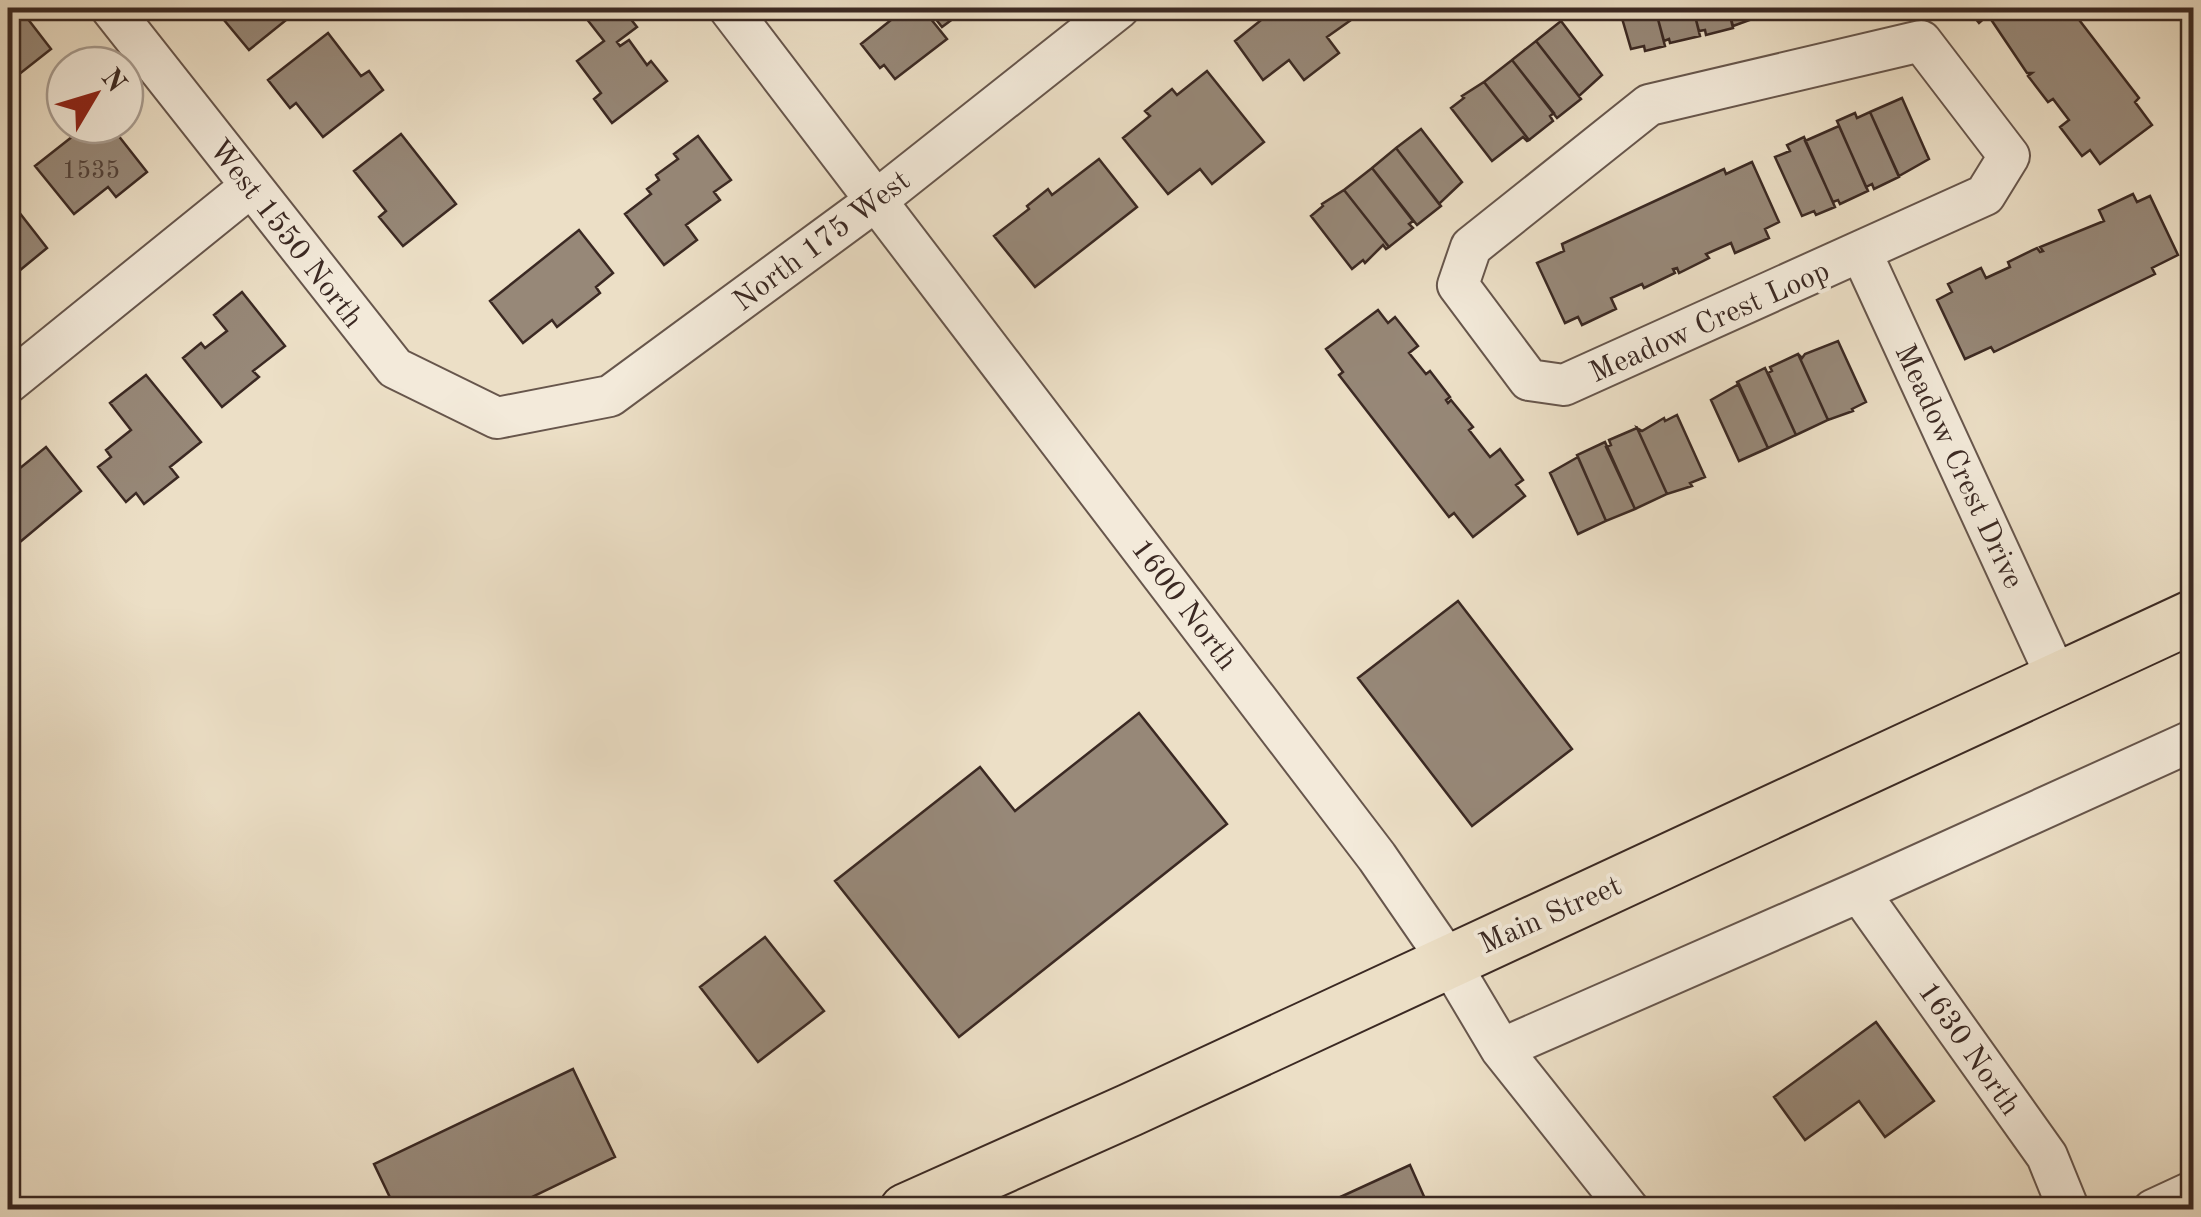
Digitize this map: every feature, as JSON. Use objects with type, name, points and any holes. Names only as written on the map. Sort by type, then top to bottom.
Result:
[{"type":"main road","name":"Main Street","points":[[906,1210],[1130,1110],[2194,616]]},
{"type":"street","name":"West 1550 North","points":[[111,8],[395,368],[497,418]]},
{"type":"street","name":"1600 North","points":[[729,8],[1377,857],[1448,960],[1501,1050],[1629,1210]]},
{"type":"street","name":"North 175 West","points":[[497,418],[610,396],[878,199],[1118,8]]},
{"type":"street","name":"Meadow Crest Loop","points":[[1922,41],[2009,156],[1985,195],[1861,252],[1564,386],[1528,380],[1458,285],[1470,247],[1649,105],[1922,41]]},
{"type":"street","points":[[8,382],[250,186]]},
{"type":"street","name":"Meadow Crest Drive","points":[[1861,252],[2058,680]]},
{"type":"street","points":[[1501,1050],[2194,740]]},
{"type":"street","name":"1630 North","points":[[1860,892],[2047,1156],[2069,1210]]},
{"type":"street","points":[[2152,1210],[2194,1191]]},
{"type":"building","points":[[214,8],[301,8],[249,50]]},
{"type":"building","points":[[599,8],[622,8],[637,27],[617,42],[620,46],[629,40],[647,65],[651,61],[667,81],[612,123],[594,99],[601,93],[577,61],[604,41],[586,18]]},
{"type":"building","points":[[906,8],[922,8],[947,39],[895,79],[884,65],[880,68],[861,44]]},
{"type":"building","points":[[927,8],[965,8],[966,9],[942,27]]},
{"type":"building","points":[[1262,8],[1341,8],[1351,20],[1327,37],[1339,53],[1304,80],[1289,60],[1263,80],[1235,41],[1260,21],[1255,13]]},
{"type":"building","points":[[1619,8],[1655,8],[1665,46],[1645,51],[1644,46],[1631,49]]},
{"type":"building","points":[[1655,8],[1693,8],[1700,36],[1664,41]]},
{"type":"building","points":[[1693,8],[1728,8],[1733,28],[1706,35],[1705,30],[1699,31]]},
{"type":"building","points":[[1728,8],[1764,8],[1766,14],[1733,26]]},
{"type":"building","points":[[1967,8],[2070,8],[2139,98],[2135,102],[2152,125],[2100,164],[2090,150],[2082,156],[2060,127],[2069,120],[2053,99],[2048,102],[2028,76],[2032,73],[2027,73],[1988,15],[1979,23]]},
{"type":"building","points":[[24,14],[48,45],[45,54],[8,83],[8,18],[12,24]]},
{"type":"building","points":[[1561,21],[1602,75],[1579,96],[1536,41]]},
{"type":"building","points":[[328,33],[361,76],[369,71],[383,90],[323,137],[296,103],[290,108],[268,80]]},
{"type":"building","points":[[1536,41],[1581,99],[1557,118],[1512,60]]},
{"type":"building","points":[[1512,60],[1554,113],[1550,116],[1553,121],[1529,140],[1484,82]]},
{"type":"building","points":[[1207,71],[1264,142],[1212,184],[1200,169],[1168,194],[1123,138],[1150,116],[1145,111],[1172,89],[1177,95]]},
{"type":"building","points":[[1484,82],[1529,140],[1523,137],[1492,161],[1451,108]]},
{"type":"building","points":[[1902,98],[1929,159],[1899,176],[1870,112]]},
{"type":"building","points":[[1870,112],[1899,177],[1874,189],[1872,184],[1866,187],[1837,121]]},
{"type":"building","points":[[1839,126],[1868,191],[1840,204],[1838,200],[1833,202],[1805,141]]},
{"type":"building","points":[[1421,129],[1462,182],[1439,204],[1396,148]]},
{"type":"building","points":[[401,134],[456,204],[403,246],[379,217],[386,211],[354,171]]},
{"type":"building","points":[[698,136],[731,180],[714,192],[720,200],[686,225],[697,240],[664,265],[625,214],[651,194],[647,189],[659,180],[656,175],[678,159],[674,154]]},
{"type":"building","points":[[1804,137],[1835,207],[1802,216],[1775,157],[1790,151],[1787,145]]},
{"type":"building","points":[[62,145],[126,145],[147,172],[116,197],[108,187],[74,214],[35,166]]},
{"type":"building","points":[[1396,148],[1441,206],[1417,225],[1372,168]]},
{"type":"building","points":[[1099,159],[1137,207],[1035,287],[994,236],[1048,189],[1052,195]]},
{"type":"building","points":[[1752,162],[1779,222],[1765,229],[1769,238],[1735,253],[1731,243],[1679,273],[1677,268],[1673,269],[1675,273],[1644,288],[1642,284],[1611,298],[1616,309],[1582,325],[1578,317],[1565,323],[1537,263],[1564,251],[1562,244],[1724,169],[1726,174]]},
{"type":"building","points":[[1372,168],[1413,221],[1409,224],[1413,228],[1389,247],[1344,190]]},
{"type":"building","points":[[1344,190],[1389,247],[1383,245],[1365,263],[1363,260],[1352,269],[1311,216]]},
{"type":"building","points":[[2133,194],[2137,202],[2150,196],[2178,255],[2152,268],[2155,274],[1994,352],[1991,347],[1965,359],[1937,300],[1952,292],[1948,284],[1981,268],[1986,278],[2037,248],[2043,251],[2040,247],[2104,221],[2099,210]]},
{"type":"building","points":[[8,198],[47,248],[8,280]]},
{"type":"building","points":[[579,230],[613,273],[596,287],[600,293],[557,327],[552,320],[523,343],[490,301]]},
{"type":"building","points":[[242,292],[285,346],[253,371],[259,377],[222,407],[183,358],[201,343],[205,348],[227,331],[214,315]]},
{"type":"building","points":[[1378,310],[1388,323],[1395,317],[1418,346],[1409,353],[1426,374],[1430,371],[1450,397],[1448,403],[1451,400],[1473,427],[1469,430],[1490,457],[1500,449],[1523,480],[1516,485],[1525,496],[1473,537],[1454,513],[1449,517],[1339,375],[1343,372],[1326,349]]},
{"type":"building","points":[[1838,341],[1866,402],[1828,420],[1798,354],[1802,358]]},
{"type":"building","points":[[1798,354],[1828,420],[1796,435],[1768,373],[1772,371],[1770,367]]},
{"type":"building","points":[[1765,368],[1796,435],[1768,448],[1737,382]]},
{"type":"building","points":[[146,375],[201,442],[170,467],[178,477],[144,504],[136,493],[126,502],[98,467],[111,457],[106,450],[131,430],[110,403]]},
{"type":"building","points":[[1739,384],[1768,448],[1739,461],[1711,400]]},
{"type":"building","points":[[1677,415],[1705,477],[1667,494],[1637,428],[1642,431]]},
{"type":"building","points":[[1637,428],[1667,494],[1635,509],[1606,447],[1611,445],[1609,440]]},
{"type":"building","points":[[1605,442],[1635,509],[1606,521],[1577,455]]},
{"type":"building","points":[[46,447],[81,491],[8,552],[8,470],[14,473]]},
{"type":"building","points":[[1578,457],[1606,521],[1578,534],[1550,473]]},
{"type":"building","points":[[1458,601],[1572,749],[1472,826],[1358,678]]},
{"type":"building","points":[[1139,713],[1227,824],[959,1037],[835,881],[980,767],[1015,811]]},
{"type":"building","points":[[765,937],[824,1011],[758,1062],[700,987]]},
{"type":"building","points":[[1876,1022],[1934,1101],[1885,1137],[1859,1101],[1805,1140],[1774,1097]]},
{"type":"building","points":[[573,1069],[615,1157],[505,1210],[396,1210],[374,1164]]},
{"type":"building","points":[[1410,1165],[1430,1210],[1312,1210]]}]
